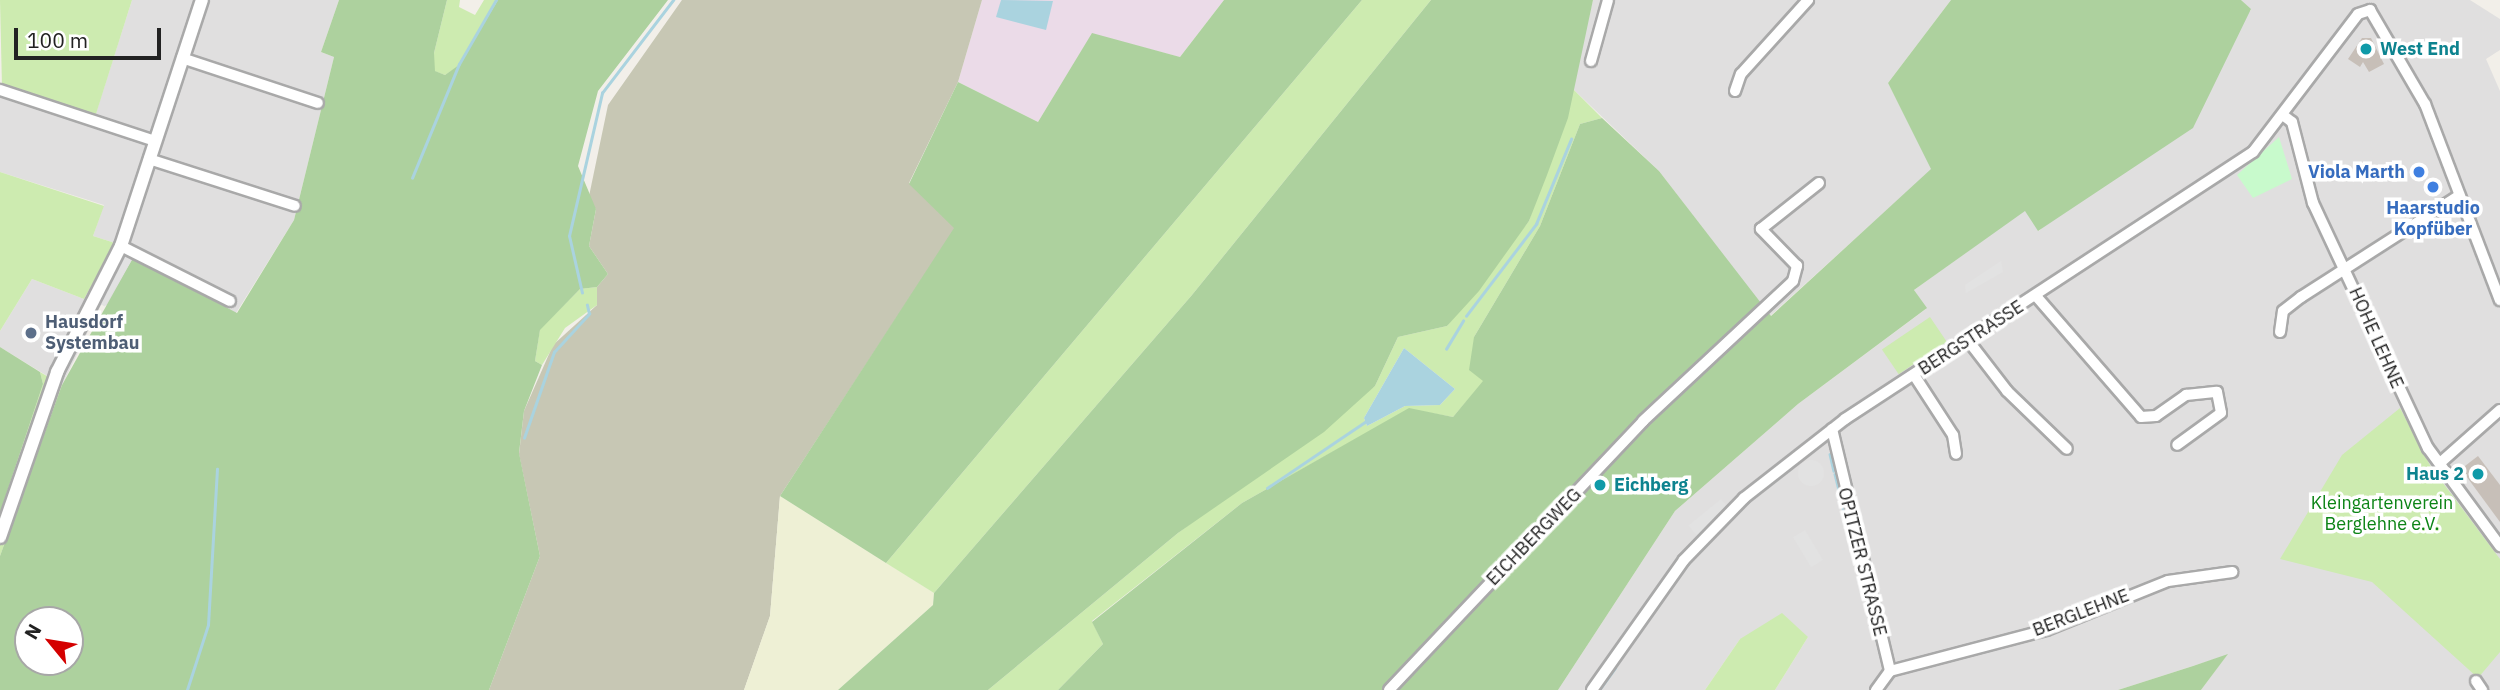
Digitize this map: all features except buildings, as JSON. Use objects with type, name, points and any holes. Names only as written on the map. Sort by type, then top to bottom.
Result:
[{"type":"street","points":[[0,537],[57,372],[121,246],[202,0]]},
{"type":"street","points":[[1591,61],[1608,0]]},
{"type":"street","points":[[1735,91],[1741,74],[1808,0]]},
{"type":"street","points":[[2369,5],[2425,104],[2457,197],[2500,300]]},
{"type":"street","name":"BERGSTRASSE","points":[[1592,690],[1703,537],[1832,429],[2238,164],[2284,116],[2358,14],[2369,5]]},
{"type":"street","points":[[182,58],[318,103]]},
{"type":"street","points":[[0,90],[155,141]]},
{"type":"street","name":"HOHE LEHNE","points":[[2284,116],[2292,122],[2300,173],[2440,463],[2500,546]]},
{"type":"street","points":[[149,159],[295,206]]},
{"type":"street","name":"EICHBERGWEG","points":[[1389,690],[1643,421],[1797,273],[1763,234],[1764,224],[1819,183]]},
{"type":"street","points":[[2280,332],[2283,311],[2457,197]]},
{"type":"street","points":[[121,246],[230,301]]},
{"type":"street","points":[[2036,296],[2141,416],[2156,415],[2186,396],[2217,392],[2221,413],[2177,446]]},
{"type":"street","points":[[1967,339],[2007,391],[2067,449]]},
{"type":"street","points":[[1914,375],[1953,435],[1956,454]]},
{"type":"street","points":[[2440,463],[2500,410]]},
{"type":"street","name":"OPITZER STRASSE","points":[[1832,429],[1890,671]]},
{"type":"street","name":"BERGLEHNE","points":[[1890,671],[2046,629],[2168,581],[2232,572]]},
{"type":"street","points":[[1876,690],[1890,671]]},
{"type":"shaded area","points":[[132,0],[339,0],[321,52],[334,57],[294,220],[236,313],[101,305],[62,385],[0,347],[0,331],[32,279],[84,299],[115,243],[93,236],[104,205],[0,172],[0,83],[96,113]]},
{"type":"shaded area","points":[[682,0],[982,0],[958,82],[909,183],[955,228],[780,496],[770,616],[744,690],[489,690],[540,556],[519,454],[524,411],[553,345],[597,305],[597,287],[608,274],[589,246],[596,209],[588,201],[608,105]]},
{"type":"shaded area","points":[[982,0],[1224,0],[1180,57],[1092,34],[1038,122],[958,82]]},
{"type":"shaded area","points":[[1593,0],[1951,0],[1888,83],[1932,169],[1770,316],[1659,171],[1572,88]]},
{"type":"shaded area","points":[[2241,0],[2470,0],[2500,19],[2500,50],[2486,59],[2500,91],[2500,690],[2201,690],[2227,655],[2118,690],[1775,690],[1808,637],[1740,639],[1705,690],[1558,690],[1675,511],[1798,404],[1926,309],[1914,290],[2025,210],[2039,231],[2251,10]]},
{"type":"shaded area","points":[[119,250],[133,258],[105,306],[91,298]]},
{"type":"shaded area","points":[[2001,261],[2003,272],[1966,293],[1965,285]]},
{"type":"shaded area","points":[[1811,460],[1820,464],[1824,473],[1820,482],[1811,486],[1802,482],[1798,473],[1802,464]]},
{"type":"shaded area","points":[[780,496],[934,593],[933,605],[838,690],[744,690],[770,616]]},
{"type":"shaded area","points":[[1721,499],[1730,510],[1697,536],[1688,525]]},
{"type":"shaded area","points":[[1805,530],[1823,560],[1811,567],[1793,537]]},
{"type":"green space","points":[[0,0],[132,0],[96,114],[2,87]]},
{"type":"green space","points":[[339,0],[447,0],[434,53],[435,71],[445,75],[459,65],[498,0],[668,0],[598,91],[578,166],[596,209],[589,246],[608,274],[597,287],[580,289],[540,330],[535,361],[542,365],[524,411],[519,453],[540,556],[489,690],[0,690],[0,556],[62,385],[133,258],[237,313],[294,220],[334,57],[321,52]]},
{"type":"green space","points":[[447,0],[460,0],[459,7],[475,15],[484,0],[498,0],[459,66],[445,75],[434,71],[434,53]]},
{"type":"green space","points":[[1224,0],[1362,0],[886,563],[780,496],[954,228],[909,184],[958,82],[1038,122],[1092,33],[1180,57]]},
{"type":"green space","points":[[1362,0],[1431,0],[1192,295],[934,593],[886,563]]},
{"type":"green space","points":[[1431,0],[1593,0],[1568,118],[1529,221],[1479,291],[1447,326],[1398,337],[1375,386],[1324,432],[1178,533],[988,690],[838,690],[933,605],[934,593],[1192,295]]},
{"type":"green space","points":[[1951,0],[2241,0],[2251,9],[2193,128],[2038,231],[2025,211],[1914,290],[1927,308],[1798,404],[1675,511],[1558,690],[1058,690],[1103,644],[1092,622],[1242,503],[1409,408],[1453,417],[1483,381],[1469,370],[1474,337],[1540,226],[1580,124],[1602,118],[1659,171],[1771,316],[1931,169],[1888,83]]},
{"type":"green space","points":[[1572,88],[1602,118],[1580,124],[1540,226],[1474,337],[1484,381],[1453,417],[1409,409],[1242,503],[1092,621],[1103,644],[1058,690],[988,690],[1178,533],[1375,386],[1398,337],[1447,326],[1529,221]],"holes":[[[1404,348],[1455,389],[1440,405],[1405,406],[1367,426],[1364,418]]]},
{"type":"green space","points":[[2279,137],[2292,179],[2253,198],[2237,175]]},
{"type":"green space","points":[[0,172],[104,206],[93,236],[115,243],[84,299],[32,279],[0,331]]},
{"type":"green space","points":[[597,287],[597,305],[565,328],[542,365],[535,361],[540,329],[580,289]]},
{"type":"green space","points":[[1930,317],[1947,342],[1899,374],[1882,349]]},
{"type":"green space","points":[[0,347],[40,372],[43,384],[0,513]]},
{"type":"green space","points":[[40,372],[62,385],[0,556],[0,513],[43,384]]},
{"type":"green space","name":"Kleingartenverein Berglehne e.V.","points":[[2400,408],[2431,467],[2500,559],[2500,652],[2478,678],[2372,582],[2280,559],[2342,455]]},
{"type":"green space","points":[[1782,613],[1808,637],[1775,690],[1705,690],[1740,639]]},
{"type":"green space","points":[[2228,654],[2201,690],[2118,690],[2193,666]]},
{"type":"water","points":[[1001,0],[1053,1],[1046,30],[996,17]]},
{"type":"water","points":[[1404,348],[1455,389],[1440,405],[1405,406],[1367,426],[1364,418]]},
{"type":"waterway","points":[[412,178],[459,64],[496,0]]},
{"type":"waterway","points":[[582,293],[569,236],[602,93],[673,0]]},
{"type":"waterway","points":[[1466,316],[1536,224],[1571,139]]},
{"type":"waterway","points":[[524,438],[554,352],[589,314],[587,305]]},
{"type":"waterway","points":[[1446,349],[1463,321]]},
{"type":"waterway","points":[[1267,488],[1368,420]]},
{"type":"waterway","points":[[1830,454],[1834,471]]},
{"type":"waterway","points":[[187,690],[208,625],[217,469]]},
{"type":"waterway","points":[[1835,474],[1842,502]]},
{"type":"waterway","points":[[1843,506],[1849,531]]},
{"type":"waterway","points":[[1850,534],[1859,568]]},
{"type":"waterway","points":[[1683,570],[1694,556]]},
{"type":"waterway","points":[[1862,581],[1867,598]]},
{"type":"waterway","points":[[1869,606],[1871,616]]},
{"type":"waterway","points":[[1874,630],[1880,651]]},
{"type":"waterway","points":[[1599,690],[1615,668]]},
{"type":"place","name":"West End","points":[[2366,49]]},
{"type":"place","name":"Viola Marth","points":[[2419,172]]},
{"type":"place","name":"Haarstudio Kopfüber","points":[[2433,187]]},
{"type":"place","name":"Hausdorf Systembau","points":[[31,333]]},
{"type":"place","name":"Haus 2","points":[[2478,474]]},
{"type":"place","name":"Eichberg","points":[[1600,485]]}]
